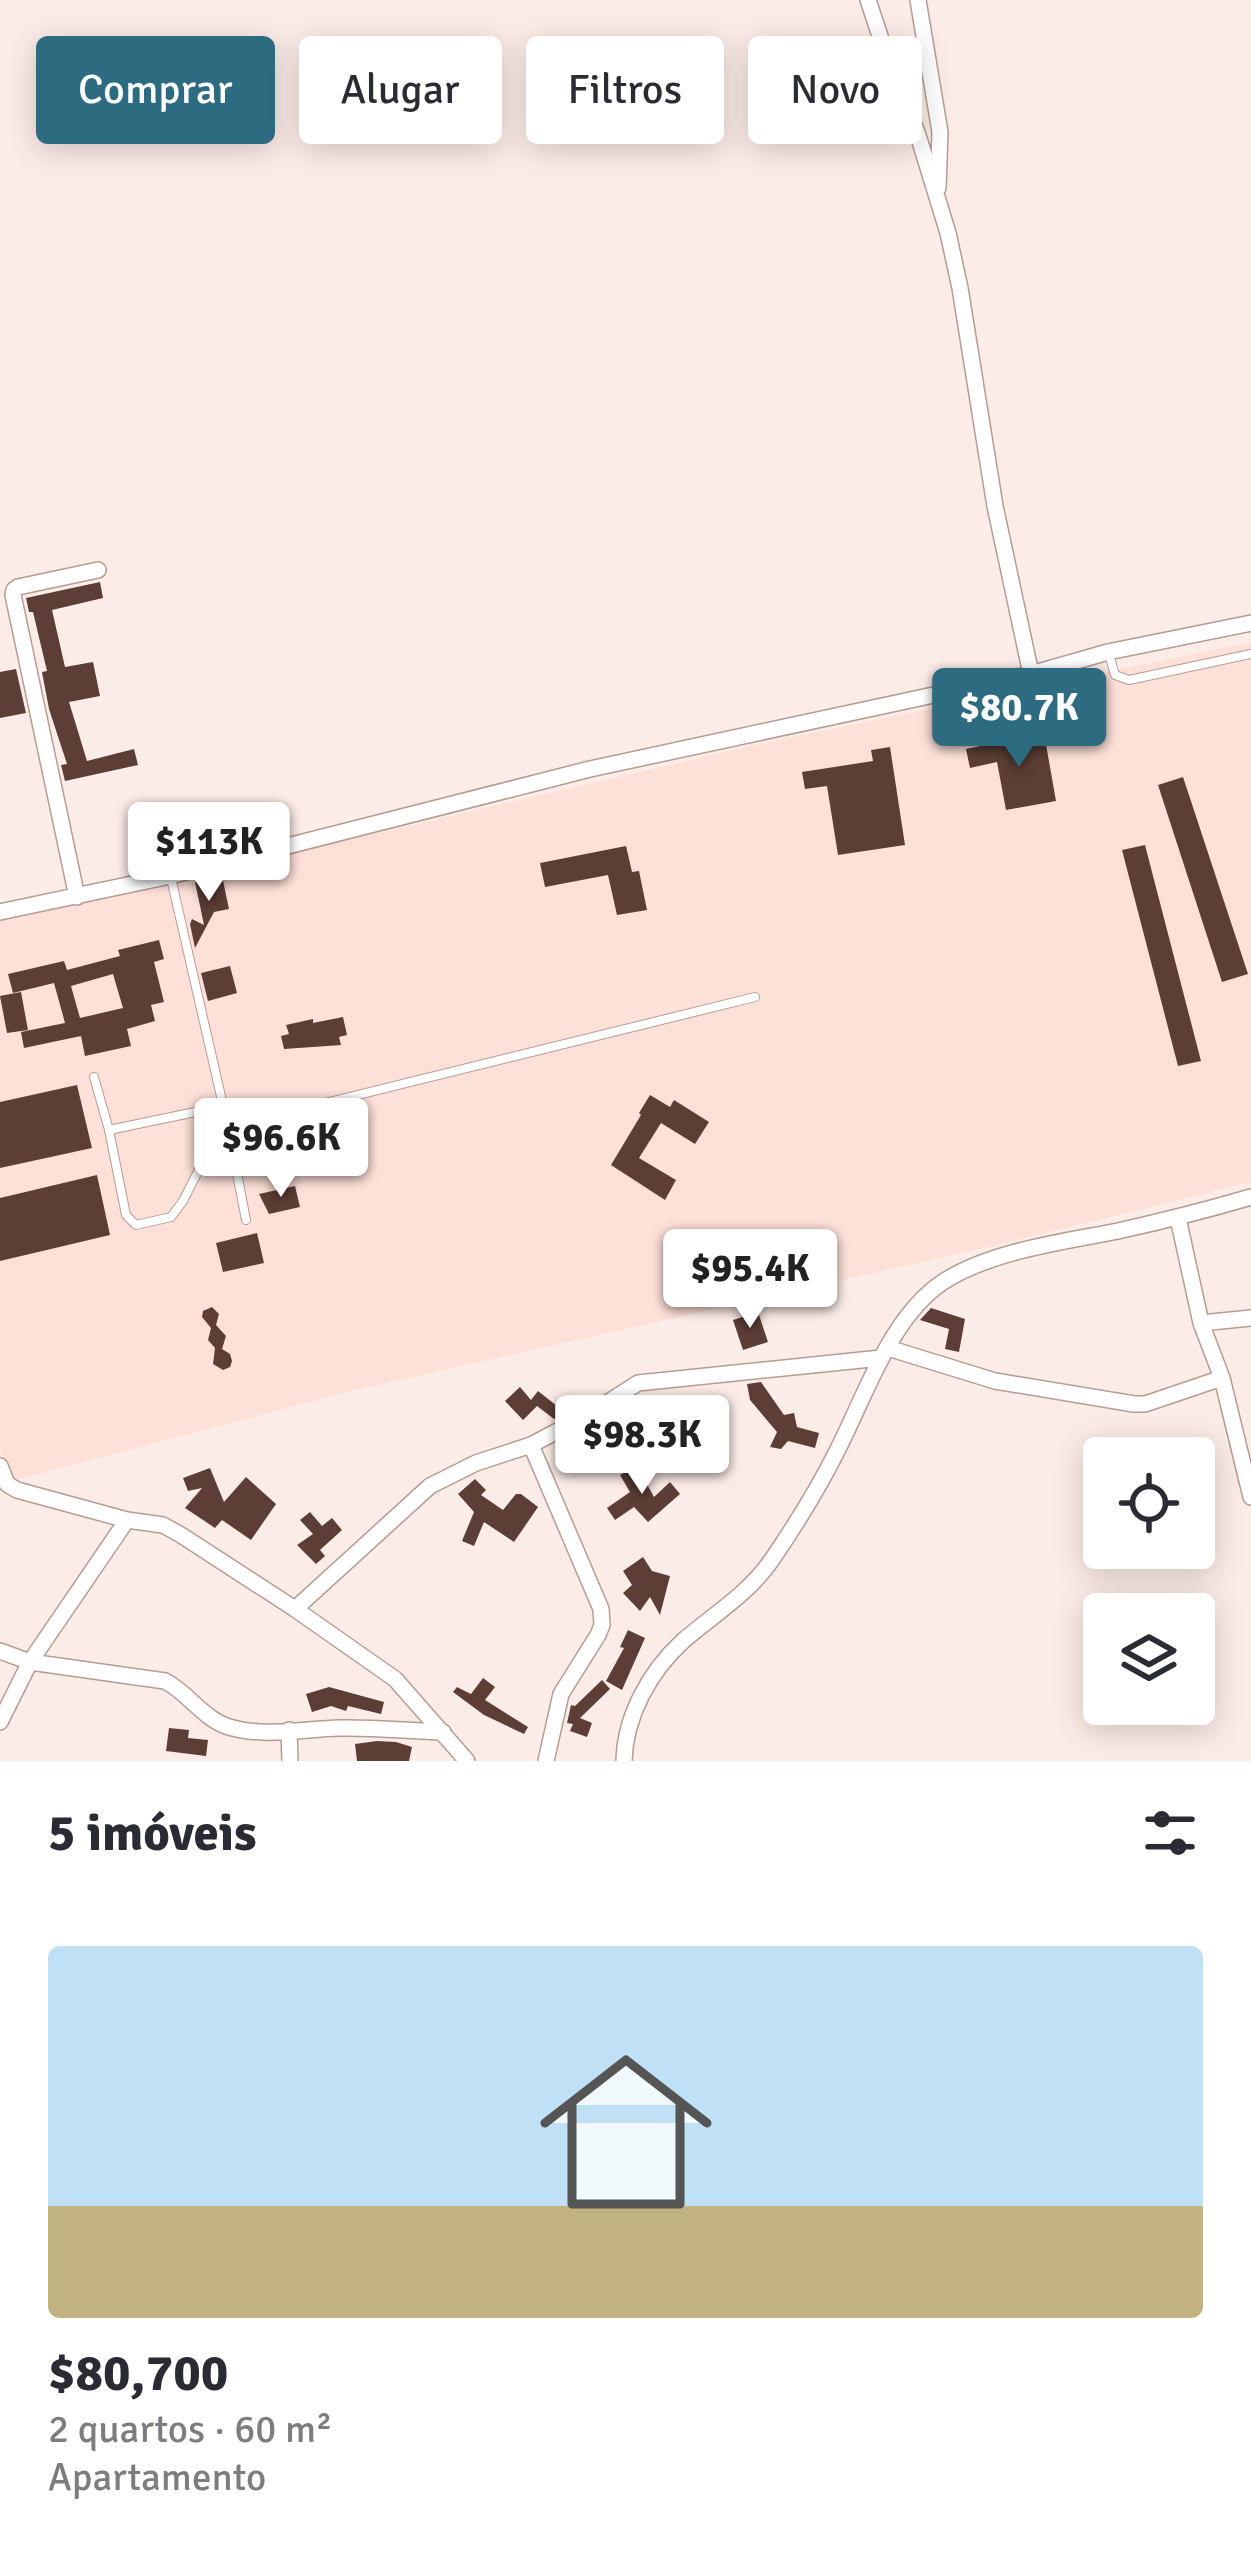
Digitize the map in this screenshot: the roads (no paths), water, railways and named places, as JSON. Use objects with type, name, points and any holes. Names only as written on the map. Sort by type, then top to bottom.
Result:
[{"type":"street","points":[[868,0],[917,132],[960,287],[995,506],[1031,674]]},
{"type":"street","points":[[918,0],[940,132],[937,197]]},
{"type":"street","points":[[77,897],[13,595],[18,587],[98,571]]},
{"type":"street","points":[[0,912],[170,876],[590,769],[1251,623]]},
{"type":"street","points":[[624,1761],[636,1708],[653,1674],[681,1642],[756,1582],[836,1454],[885,1353],[912,1310],[939,1284],[971,1266],[1251,1197]]},
{"type":"street","points":[[1178,1218],[1201,1324],[1222,1378],[1251,1498]]},
{"type":"street","points":[[1201,1324],[1251,1318]]},
{"type":"street","points":[[295,1609],[430,1486],[476,1463],[531,1445],[638,1383],[885,1353],[995,1381],[1134,1404],[1222,1378]]},
{"type":"street","points":[[531,1445],[601,1609],[602,1625],[560,1694],[546,1761]]},
{"type":"street","points":[[0,1466],[3,1479],[17,1490],[163,1525],[395,1679],[467,1761]]},
{"type":"street","points":[[0,1722],[30,1662],[127,1520]]},
{"type":"street","points":[[0,1651],[30,1662],[165,1681],[218,1723],[255,1731],[443,1732]]},
{"type":"street","points":[[289,1730],[290,1761]]},
{"type":"lane","points":[[1108,652],[1115,674],[1129,680],[1251,654]]},
{"type":"lane","points":[[170,876],[246,1220]]},
{"type":"lane","points":[[109,1130],[226,1116],[754,997]]},
{"type":"lane","points":[[94,1077],[126,1215],[136,1225],[171,1217],[226,1116]]}]
